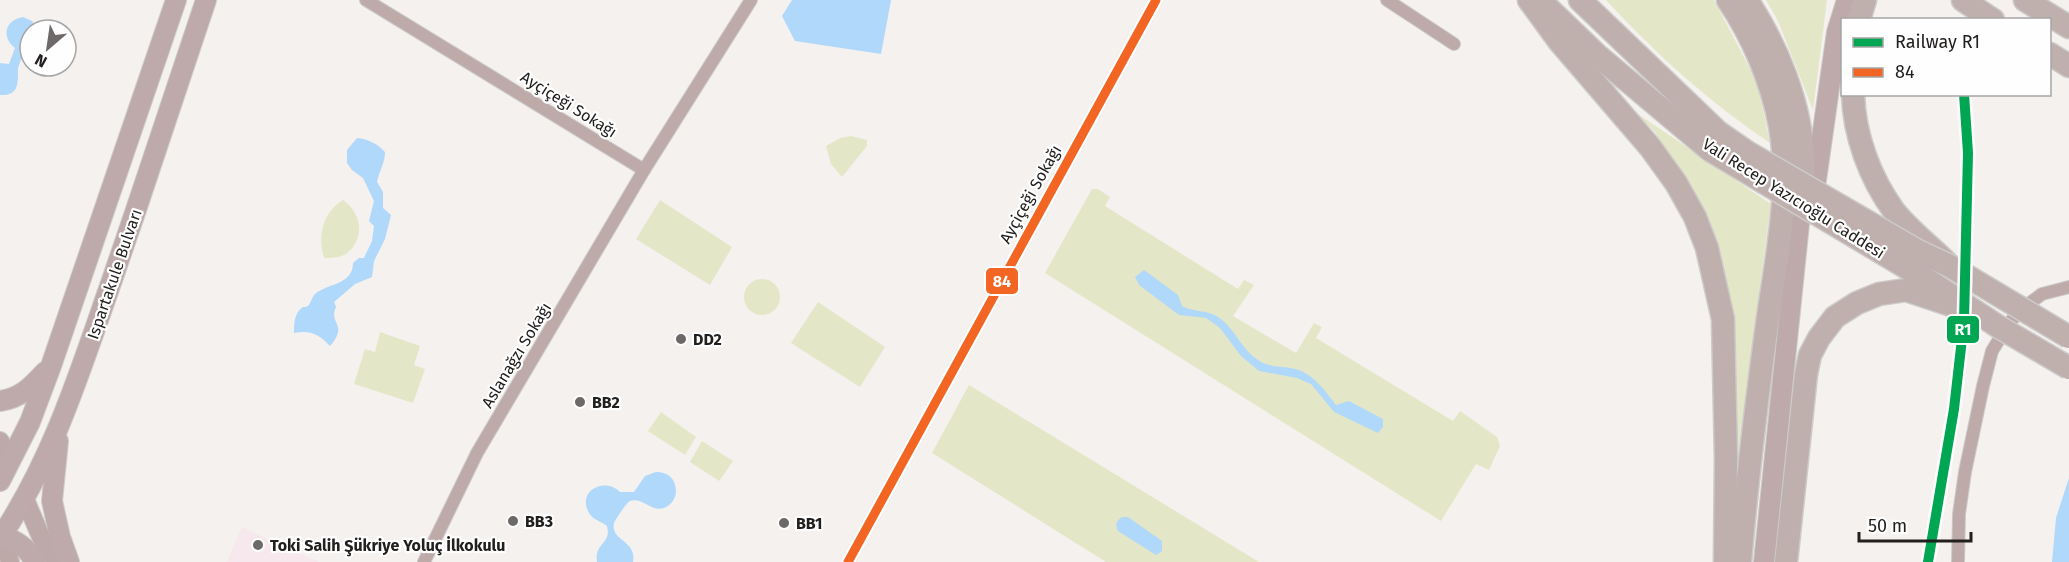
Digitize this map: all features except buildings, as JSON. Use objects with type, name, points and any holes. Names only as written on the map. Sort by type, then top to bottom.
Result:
[{"type":"highway","points":[[1529,0],[1559,41],[1650,147],[1670,174],[1695,217],[1707,248],[1723,319],[1726,458],[1725,562]]},
{"type":"highway","name":"Vali Recep Yazıcıoğlu Caddesi","points":[[1539,0],[1597,55],[1714,141],[1999,327],[2069,368]]},
{"type":"highway","name":"Vali Recep Yazıcıoğlu Caddesi","points":[[1580,0],[1714,141],[1747,152],[1918,251],[1950,266],[2069,337]]},
{"type":"highway","points":[[1728,0],[1750,40],[1774,99],[1781,127],[1784,170],[1781,214],[1755,414],[1740,562]]},
{"type":"highway","points":[[1747,0],[1768,37],[1787,80],[1798,120],[1803,159],[1800,214]]},
{"type":"highway","points":[[1860,18],[1864,0]]},
{"type":"highway","points":[[1963,0],[1990,18]]},
{"type":"highway","points":[[2025,0],[2069,27]]},
{"type":"highway","points":[[2051,55],[2069,66]]},
{"type":"highway","points":[[1853,97],[1857,133],[1879,188],[1895,212],[1950,266]]},
{"type":"highway","points":[[1786,562],[1806,374],[1810,355],[1819,338],[1835,317],[1857,303],[1879,294],[1906,290],[1945,303],[1999,327]]},
{"type":"main road","name":"Ispartakule Bulvarı","points":[[0,481],[30,422],[51,366],[176,0]]},
{"type":"main road","name":"Ispartakule Bulvarı","points":[[0,534],[24,497],[61,424],[145,184],[206,0]]},
{"type":"main road","points":[[1842,18],[1847,0]]},
{"type":"main road","points":[[1764,562],[1800,214],[1811,195],[1816,180],[1841,21]]},
{"type":"main road","points":[[0,401],[11,400],[23,394],[51,366]]},
{"type":"main road","points":[[61,424],[52,501],[60,537],[69,562]]},
{"type":"main road","points":[[10,461],[24,497]]},
{"type":"main road","points":[[0,534],[16,541],[30,552],[35,562]]},
{"type":"street","name":"Ayçiçeği Sokağı","points":[[366,0],[644,170]]},
{"type":"street","points":[[644,170],[751,0]]},
{"type":"street","name":"Ayçiçeği Sokağı","points":[[848,562],[1156,0]]},
{"type":"street","points":[[1388,0],[1454,44]]},
{"type":"street","name":"Aslanağzı Sokağı","points":[[424,562],[477,453],[644,170]]},
{"type":"street","points":[[1958,562],[1959,514],[1965,472],[1992,351],[2019,312],[2042,294],[2069,287]]},
{"type":"street","points":[[0,441],[10,461]]},
{"type":"street","points":[[24,497],[41,537],[56,562]]},
{"type":"street","points":[[0,534],[10,562]]},
{"type":"shaded area","name":"Toki Salih Şükriye Yoluç İlkokulu","points":[[242,527],[319,562],[227,562]]},
{"type":"green space","points":[[1606,0],[1714,0],[1758,84],[1770,143],[1684,76]]},
{"type":"green space","points":[[1766,0],[1827,0],[1813,110],[1778,21]]},
{"type":"green space","points":[[1632,110],[1771,204],[1734,482],[1736,339],[1723,276],[1697,201],[1655,132]]},
{"type":"green space","points":[[851,136],[867,140],[867,146],[842,177],[831,164],[826,146],[840,138]]},
{"type":"green space","points":[[1092,189],[1098,189],[1110,197],[1105,206],[1238,289],[1244,280],[1254,285],[1233,316],[1296,353],[1314,323],[1322,327],[1316,338],[1453,421],[1460,411],[1497,437],[1500,446],[1489,470],[1476,464],[1441,521],[1045,273]]},
{"type":"green space","points":[[343,200],[354,211],[357,218],[359,233],[357,240],[345,255],[324,258],[321,241],[323,225],[331,211]]},
{"type":"green space","points":[[660,200],[732,247],[710,285],[636,239]]},
{"type":"green space","points":[[762,279],[775,284],[780,297],[775,310],[762,315],[749,310],[744,297],[749,284]]},
{"type":"green space","points":[[818,302],[885,347],[860,387],[791,343]]},
{"type":"green space","points":[[380,332],[420,346],[414,365],[425,369],[413,403],[354,384],[365,349],[375,352]]},
{"type":"green space","points":[[969,385],[1259,562],[1106,562],[932,453]]},
{"type":"green space","points":[[661,412],[696,437],[685,455],[648,431]]},
{"type":"green space","points":[[702,441],[733,461],[719,481],[690,462]]},
{"type":"water","points":[[792,0],[891,0],[881,54],[795,41],[782,16]]},
{"type":"water","points":[[17,19],[18,82],[13,92],[0,95],[0,63],[9,64],[15,48],[8,39],[7,30],[9,25]]},
{"type":"water","points":[[357,138],[372,142],[385,152],[377,182],[383,192],[383,208],[391,215],[385,239],[374,261],[372,277],[355,284],[334,302],[336,307],[334,317],[338,333],[330,346],[314,334],[294,333],[294,322],[298,312],[308,306],[315,294],[349,276],[353,263],[359,258],[364,258],[372,241],[374,226],[369,221],[374,201],[363,178],[347,163],[347,150]]},
{"type":"water","points":[[1144,270],[1178,295],[1182,306],[1221,319],[1258,360],[1268,365],[1305,373],[1320,385],[1336,405],[1349,401],[1383,419],[1383,427],[1378,433],[1334,412],[1311,384],[1297,378],[1259,371],[1241,356],[1220,328],[1206,318],[1179,315],[1139,285],[1135,277]]},
{"type":"water","points":[[656,472],[668,475],[674,481],[676,493],[672,503],[659,509],[640,501],[630,501],[614,523],[614,529],[631,549],[633,562],[597,562],[598,551],[608,532],[607,526],[588,511],[586,504],[590,492],[595,488],[607,486],[620,492],[634,492],[645,476]]},
{"type":"water","points":[[2069,478],[2069,562],[2052,562],[2056,518]]},
{"type":"water","points":[[1122,517],[1128,517],[1162,541],[1162,551],[1156,555],[1118,531],[1117,523]]},
{"type":"railway","points":[[1928,562],[1954,409],[1964,321],[1968,153],[1964,96]]},
{"type":"rail line","name":"R1","points":[[1928,562],[1954,409],[1964,321],[1968,153],[1964,96]]},
{"type":"transit line","name":"84","points":[[848,562],[1156,0]]},
{"type":"place","name":"DD2","points":[[681,339]]},
{"type":"place","name":"BB2","points":[[580,402]]},
{"type":"place","name":"BB3","points":[[513,521]]},
{"type":"place","name":"BB1","points":[[784,523]]},
{"type":"place","name":"Toki Salih Şükriye Yoluç İlkokulu","points":[[258,545]]}]
